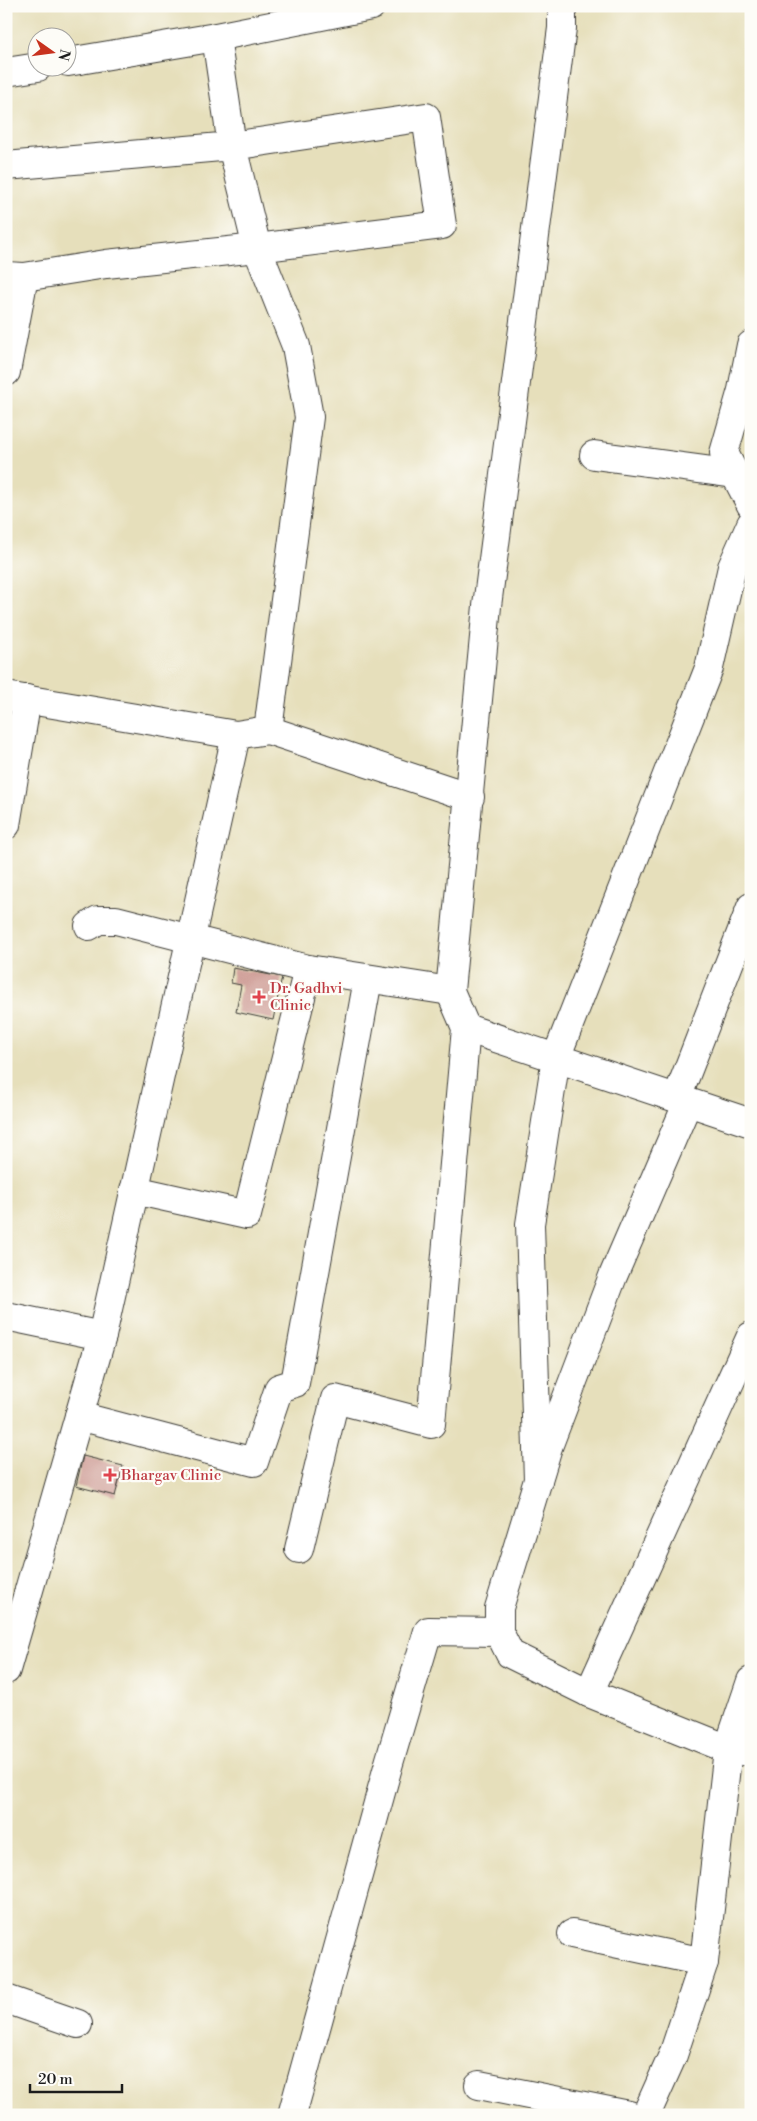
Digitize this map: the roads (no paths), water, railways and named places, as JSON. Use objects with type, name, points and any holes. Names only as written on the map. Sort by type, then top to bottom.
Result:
[{"type":"street","points":[[78,60],[216,38],[371,6]]},
{"type":"street","points":[[300,1549],[335,1400],[431,1424],[466,1028],[450,991],[487,606],[562,28],[562,6]]},
{"type":"street","points":[[216,38],[232,146],[257,248],[296,346],[309,417],[268,730]]},
{"type":"street","points":[[6,72],[28,69]]},
{"type":"street","points":[[6,166],[232,146],[426,117],[442,225],[257,248],[106,264],[15,277],[6,372]]},
{"type":"street","points":[[751,345],[742,390],[724,452],[751,505]]},
{"type":"street","points":[[594,455],[735,474]]},
{"type":"street","points":[[538,1480],[530,1224],[556,1058],[709,668],[732,567],[751,524]]},
{"type":"street","points":[[6,825],[16,697],[236,735],[268,730],[470,796]]},
{"type":"street","points":[[6,1670],[102,1336],[236,735]]},
{"type":"street","points":[[740,1750],[589,1693],[510,1654],[500,1632],[499,1608],[548,1447],[682,1100],[751,907]]},
{"type":"street","points":[[89,926],[98,920],[116,920],[308,970],[450,991]]},
{"type":"street","points":[[134,1190],[247,1215],[308,970]]},
{"type":"street","points":[[79,1416],[254,1462],[279,1388],[295,1383],[368,979]]},
{"type":"street","points":[[466,1028],[751,1123]]},
{"type":"street","points":[[6,1316],[102,1336]]},
{"type":"street","points":[[589,1693],[751,1336]]},
{"type":"street","points":[[292,2115],[389,1763],[428,1631],[500,1632]]},
{"type":"street","points":[[646,2115],[673,2055],[704,1962],[751,1681]]},
{"type":"street","points":[[572,1934],[704,1962]]},
{"type":"street","points":[[6,1999],[78,2024]]},
{"type":"street","points":[[479,2085],[629,2115]]},
{"type":"place","name":"Dr. Gadhvi Clinic","points":[[259,997]]},
{"type":"place","name":"Bhargav Clinic","points":[[110,1475]]}]
